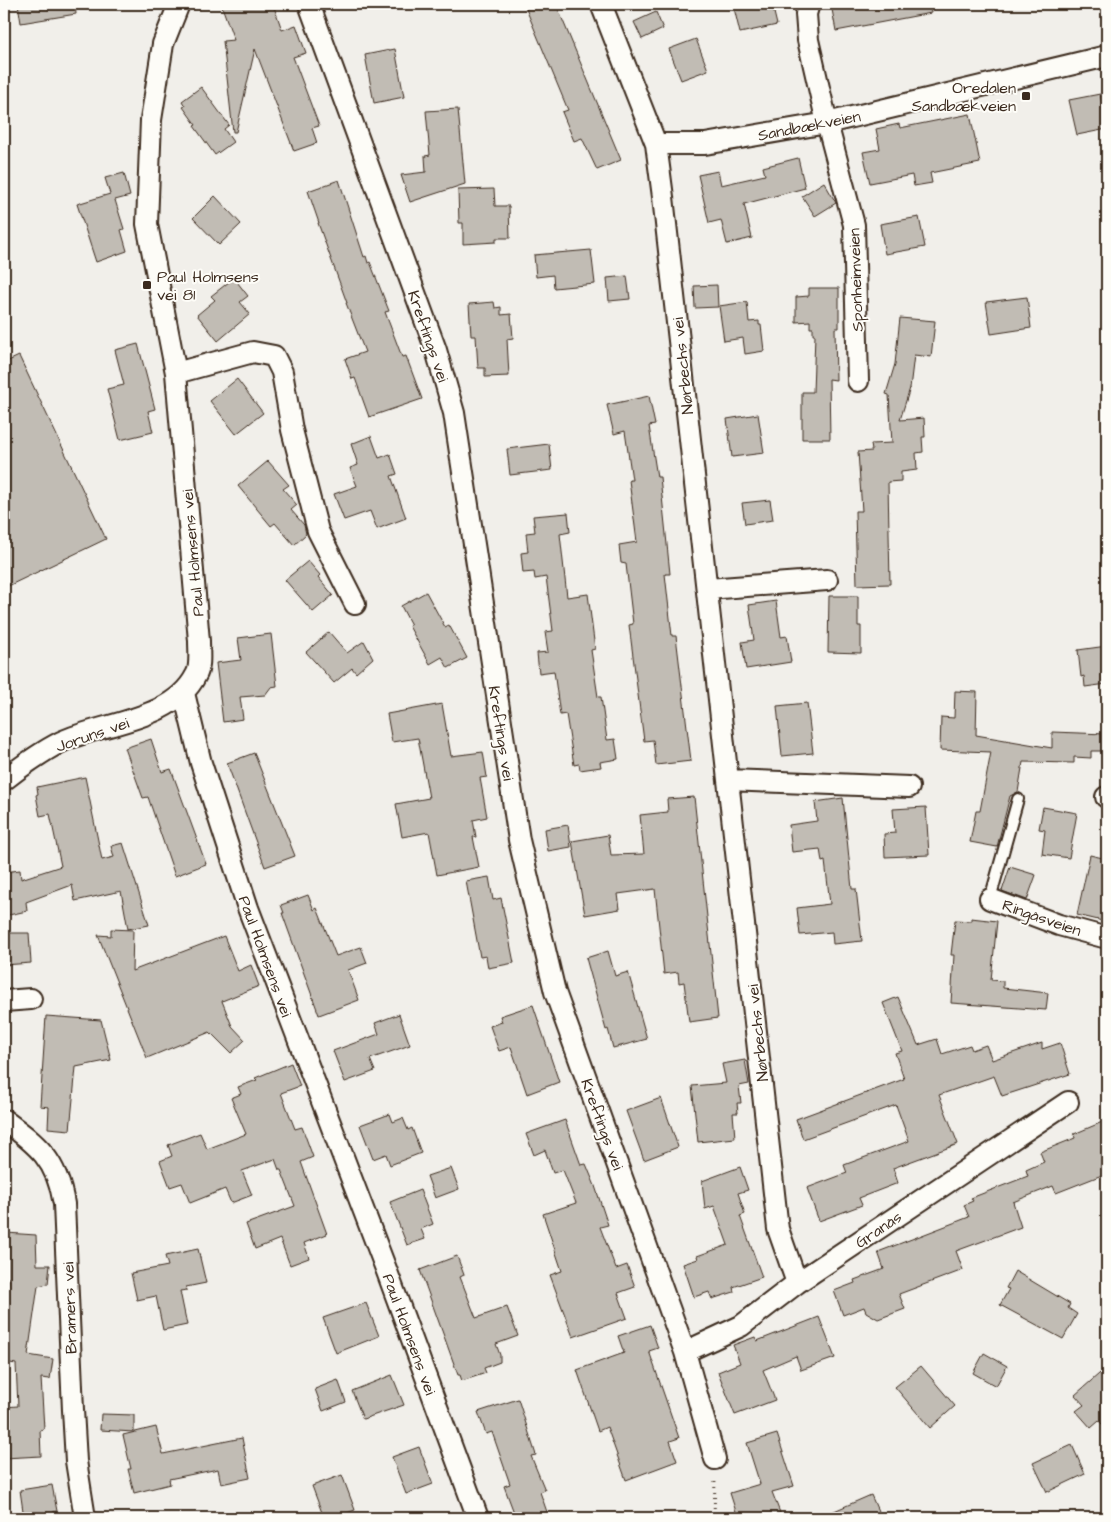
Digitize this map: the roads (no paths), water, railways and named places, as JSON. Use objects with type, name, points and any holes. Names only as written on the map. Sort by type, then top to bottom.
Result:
[{"type":"street","name":"Paul Holmsens vei","points":[[179,4],[163,44],[151,120],[147,224],[176,373],[199,641],[197,674],[184,693],[201,763],[248,908],[386,1269],[478,1518]]},
{"type":"street","name":"Kreftings vei","points":[[309,4],[436,350],[454,413],[519,840],[555,992],[685,1352],[715,1459]]},
{"type":"street","points":[[601,4],[656,144]]},
{"type":"street","name":"Sponheimveien","points":[[809,4],[806,14],[808,40],[826,123],[854,225],[858,381]]},
{"type":"street","name":"Sandbækveien","points":[[656,144],[705,144],[826,123],[1107,56]]},
{"type":"street","name":"Nørbechs vei","points":[[656,144],[708,589],[778,1229],[797,1283]]},
{"type":"street","points":[[176,373],[253,352],[274,356],[282,372],[292,430],[318,531],[355,604]]},
{"type":"street","points":[[708,589],[827,580]]},
{"type":"street","name":"Joruns vei","points":[[4,780],[30,760],[62,741],[148,715],[184,693]]},
{"type":"street","points":[[728,780],[909,787]]},
{"type":"street","name":"Ringåsveien","points":[[990,899],[1059,925],[1107,938]]},
{"type":"street","points":[[4,1000],[31,999]]},
{"type":"street","name":"Granås","points":[[685,1352],[741,1326],[797,1283],[1068,1102]]},
{"type":"street","name":"Bramers vei","points":[[4,1120],[38,1147],[56,1172],[61,1187],[64,1204],[76,1452],[85,1518]]},
{"type":"lane","name":"Ringåsveien","points":[[990,899],[1018,799]]},
{"type":"place","name":"Oredalen Sandbækveien","points":[[1026,96]]},
{"type":"place","name":"Paul Holmsens vei 81","points":[[147,285]]}]
